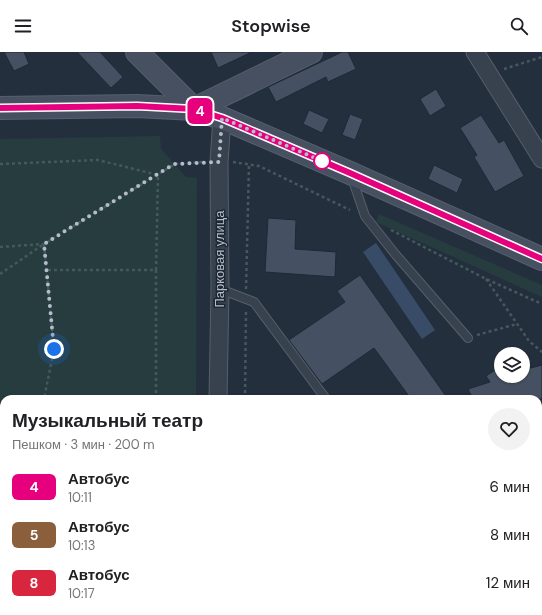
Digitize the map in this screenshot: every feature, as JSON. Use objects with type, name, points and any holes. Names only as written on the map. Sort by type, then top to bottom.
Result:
[{"type":"main road","points":[[138,52],[194,109]]},
{"type":"main road","points":[[194,109],[311,52]]},
{"type":"main road","points":[[0,108],[137,106],[194,109],[222,118],[542,258]]},
{"type":"street","points":[[475,52],[542,159]]},
{"type":"street","name":"Парковая улица","points":[[218,395],[220,289],[219,162],[222,118]]},
{"type":"lane","points":[[350,173],[365,216],[396,255],[468,338]]},
{"type":"lane","points":[[220,289],[254,302],[323,395]]},
{"type":"path","points":[[499,71],[542,57]]},
{"type":"path","points":[[0,164],[98,160],[158,175]]},
{"type":"path","points":[[0,274],[44,244],[174,164],[219,162]]},
{"type":"path","points":[[245,395],[248,165]]},
{"type":"path","points":[[156,395],[158,175]]},
{"type":"path","points":[[0,247],[44,244]]},
{"type":"path","points":[[44,244],[54,349],[45,395]]},
{"type":"path","points":[[46,270],[156,270]]},
{"type":"path","points":[[486,279],[529,341],[542,352]]},
{"type":"path","points":[[468,338],[517,324]]},
{"type":"green space","points":[[160,136],[161,149],[186,177],[197,178],[196,395],[0,395],[0,139]]},
{"type":"green space","points":[[379,214],[542,285],[542,297],[376,222]]},
{"type":"water","points":[[376,243],[435,330],[422,339],[363,252]]},
{"type":"building","points":[[4,52],[24,52],[29,64],[14,71]]},
{"type":"building","points":[[77,52],[100,52],[123,77],[111,88]]},
{"type":"building","points":[[211,52],[252,52],[218,68]]},
{"type":"building","points":[[342,52],[348,52],[356,69],[328,82],[326,77],[276,102],[268,87]]},
{"type":"building","points":[[436,89],[446,106],[430,116],[420,99]]},
{"type":"building","points":[[309,110],[329,119],[322,133],[303,124]]},
{"type":"building","points":[[350,114],[363,119],[355,140],[342,135]]},
{"type":"building","points":[[481,115],[499,143],[504,140],[524,176],[495,192],[474,157],[477,155],[460,128]]},
{"type":"building","points":[[434,165],[463,179],[457,193],[428,179]]},
{"type":"building","points":[[268,218],[296,220],[295,249],[336,252],[335,277],[265,272]]},
{"type":"building","points":[[360,275],[445,395],[408,395],[374,348],[322,384],[289,340],[345,302],[337,291]]},
{"type":"building","points":[[542,365],[542,395],[471,395],[468,389],[490,382],[486,376],[494,371],[494,383],[530,383],[530,368]]},
{"type":"bus line","name":"4","points":[[0,108],[137,106],[194,109],[222,118],[350,173],[542,259]]},
{"type":"route","points":[[54,349],[44,244],[174,164],[219,162],[222,118],[322,161]]}]
